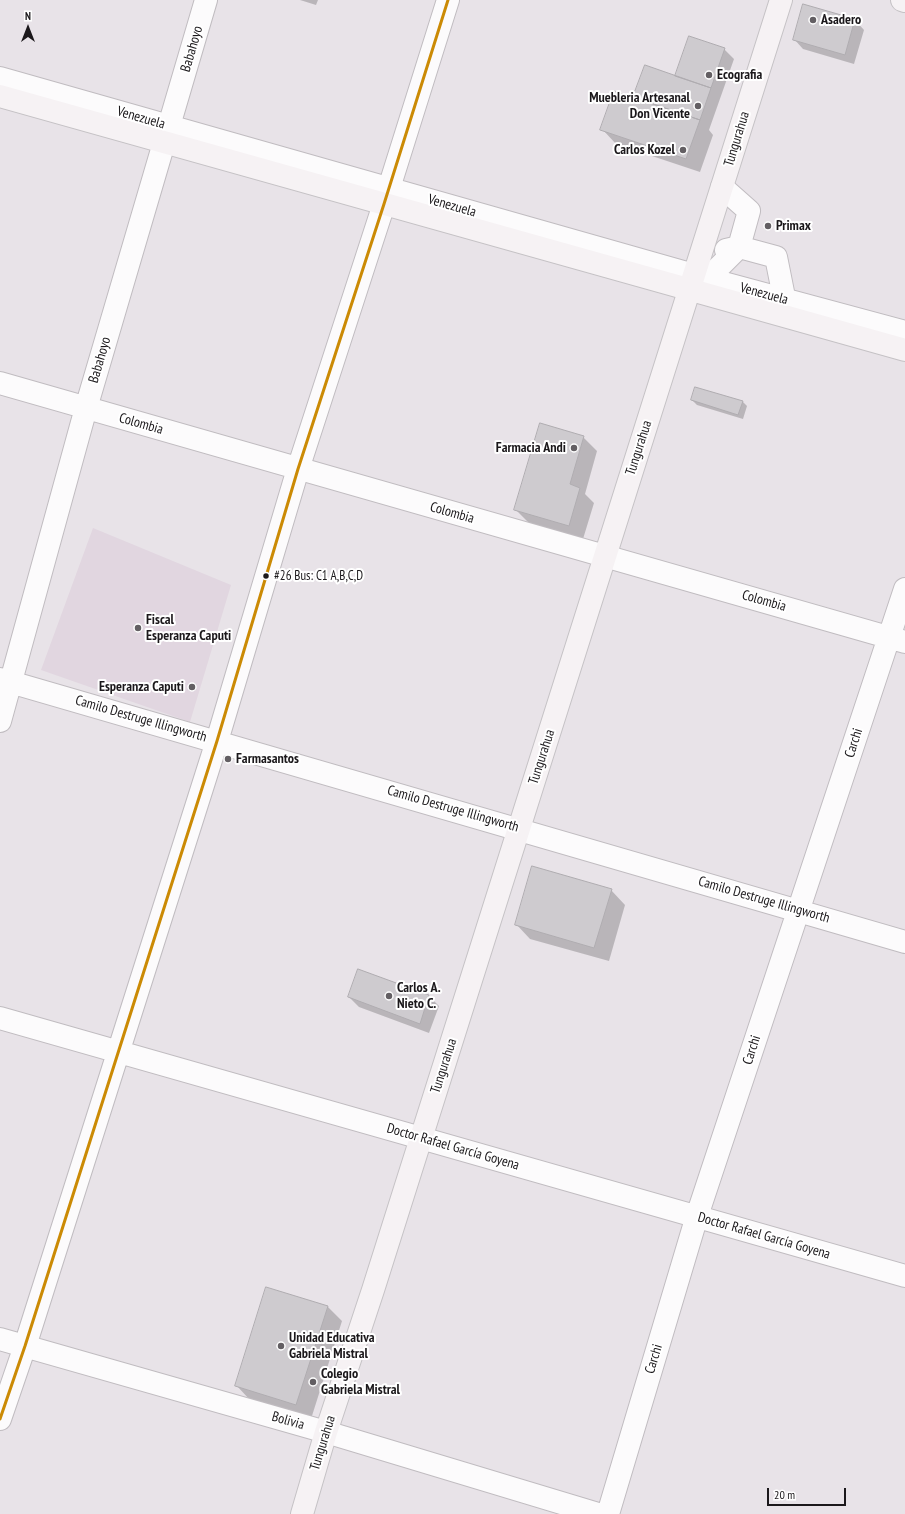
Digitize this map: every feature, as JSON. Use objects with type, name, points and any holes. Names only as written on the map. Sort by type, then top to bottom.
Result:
[{"type":"main road","name":"Tungurahua","points":[[302,1514],[326,1432],[422,1138],[605,556],[697,278],[722,186],[781,0]]},
{"type":"main road","name":"Venezuela","points":[[0,96],[167,134],[386,196],[697,278],[905,350]]},
{"type":"street","name":"Babahoyo","points":[[0,721],[6,680],[206,0]]},
{"type":"street","points":[[0,1419],[25,1346],[119,1052],[217,741],[298,469],[448,0]]},
{"type":"street","name":"Venezuela","points":[[0,78],[167,134]]},
{"type":"street","points":[[697,278],[739,246],[749,211],[722,186]]},
{"type":"street","points":[[739,246],[776,257],[787,308]]},
{"type":"street","name":"Venezuela","points":[[787,308],[905,332]]},
{"type":"street","name":"Colombia","points":[[0,383],[897,639]]},
{"type":"street","name":"Carchi","points":[[608,1514],[697,1216],[799,910],[897,639],[905,589]]},
{"type":"street","name":"Camilo Destruge Illingworth","points":[[6,680],[905,942]]},
{"type":"street","name":"Doctor Rafael García Goyena","points":[[0,1018],[905,1276]]},
{"type":"street","name":"Bolivia","points":[[0,1339],[326,1432],[598,1514]]},
{"type":"shaded area","name":"Fiscal Esperanza Caputi","points":[[93,528],[231,585],[190,722],[41,670]]},
{"type":"building","points":[[803,4],[855,19],[845,55],[793,40]]},
{"type":"building","points":[[689,36],[725,48],[711,88],[675,76]]},
{"type":"building","points":[[645,65],[711,88],[700,120],[633,97]]},
{"type":"building","points":[[614,91],[700,120],[686,159],[600,130]]},
{"type":"building","points":[[695,387],[743,401],[738,415],[691,400]]},
{"type":"building","points":[[540,423],[584,436],[570,484],[580,488],[569,526],[514,510]]},
{"type":"building","points":[[532,866],[612,889],[594,948],[515,925]]},
{"type":"building","name":"Carlos A. Nieto C.","points":[[358,969],[429,995],[420,1024],[348,997]]},
{"type":"building","name":"Unidad Educativa Gabriela Mistral","points":[[266,1287],[328,1306],[296,1405],[235,1386]]},
{"type":"transit line","points":[[0,1419],[25,1346],[217,741],[298,469],[448,0]]},
{"type":"place","name":"Asadero","points":[[813,20]]},
{"type":"place","name":"Ecografia","points":[[709,75]]},
{"type":"place","name":"Muebleria Artesanal Don Vicente","points":[[698,106]]},
{"type":"place","name":"Carlos Kozel","points":[[683,150]]},
{"type":"place","name":"Primax","points":[[768,226]]},
{"type":"place","name":"Farmacia Andi","points":[[574,448]]},
{"type":"place","name":"#26 Bus: C1 A,B,C,D","points":[[266,576]]},
{"type":"place","name":"Fiscal Esperanza Caputi","points":[[138,628]]},
{"type":"place","name":"Esperanza Caputi","points":[[192,687]]},
{"type":"place","name":"Farmasantos","points":[[228,759]]},
{"type":"place","name":"Carlos A. Nieto C.","points":[[389,996]]},
{"type":"place","name":"Unidad Educativa Gabriela Mistral","points":[[281,1346]]},
{"type":"place","name":"Colegio Gabriela Mistral","points":[[313,1382]]}]
